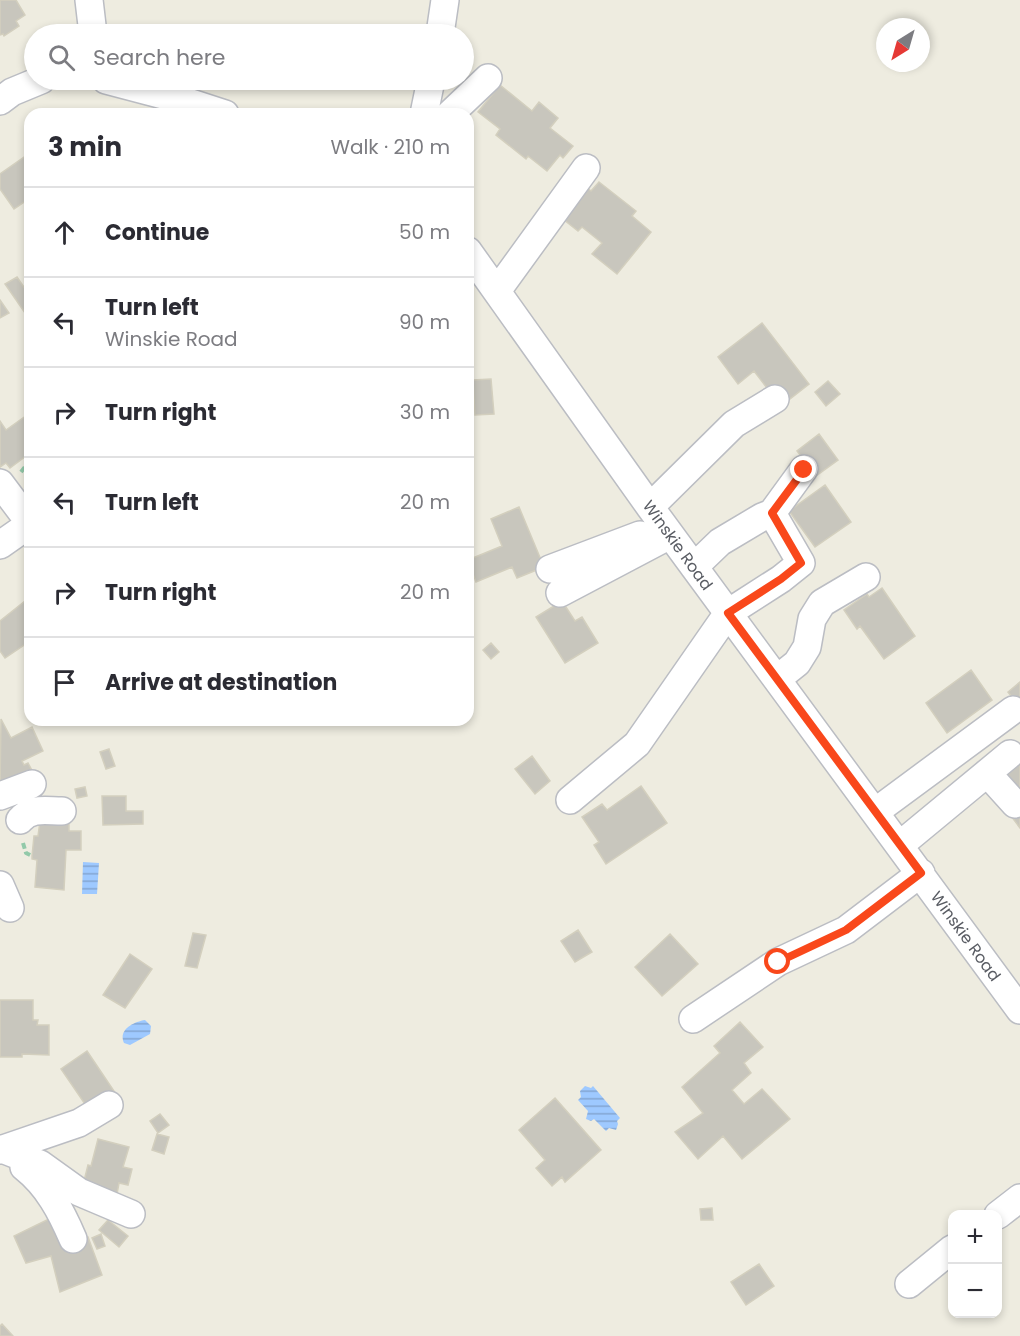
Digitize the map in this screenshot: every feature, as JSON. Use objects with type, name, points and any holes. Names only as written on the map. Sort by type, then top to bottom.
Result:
[{"type":"street","points":[[89,0],[92,24]]},
{"type":"street","points":[[441,24],[445,0]]},
{"type":"street","points":[[456,108],[488,78]]},
{"type":"street","points":[[4,88],[24,84]]},
{"type":"street","points":[[129,90],[161,104],[187,108]]},
{"type":"street","points":[[425,108],[429,90]]},
{"type":"street","points":[[496,291],[586,168]]},
{"type":"street","name":"Winskie Road","points":[[474,260],[661,522],[1020,1010]]},
{"type":"street","points":[[560,593],[661,522],[734,424],[775,399]]},
{"type":"street","points":[[694,567],[720,542],[772,513],[804,470]]},
{"type":"street","points":[[0,483],[24,519]]},
{"type":"street","points":[[570,800],[638,744],[728,613],[781,579],[801,563],[772,513]]},
{"type":"street","points":[[550,568],[661,522]]},
{"type":"street","points":[[0,545],[24,529]]},
{"type":"street","points":[[777,679],[797,663],[807,647],[812,619],[822,603],[866,577]]},
{"type":"street","points":[[875,812],[1013,710]]},
{"type":"street","points":[[900,845],[1010,754]]},
{"type":"street","points":[[987,773],[1016,804]]},
{"type":"street","points":[[0,796],[32,784]]},
{"type":"street","points":[[693,1019],[778,962],[846,930],[921,873]]},
{"type":"street","points":[[1,1148],[79,1122],[109,1105]]},
{"type":"street","points":[[1,1148],[40,1164],[79,1192],[131,1214]]},
{"type":"street","points":[[1,1148],[43,1185],[58,1206],[73,1239]]},
{"type":"street","points":[[1002,1212],[1020,1198]]},
{"type":"street","points":[[909,1284],[948,1252]]},
{"type":"water","points":[[83,862],[99,863],[97,894],[82,894]]},
{"type":"water","points":[[145,1020],[151,1026],[150,1034],[130,1045],[124,1043],[123,1034],[128,1027]]},
{"type":"water","points":[[585,1086],[591,1088],[593,1086],[620,1118],[617,1121],[616,1130],[609,1128],[606,1131],[594,1119],[591,1121],[586,1119],[588,1111],[578,1100],[581,1097],[580,1091]]},
{"type":"building","points":[[0,0],[16,0],[25,15],[16,21],[19,26],[4,36],[0,35]]},
{"type":"building","points":[[500,85],[532,111],[539,102],[558,118],[550,128],[573,146],[563,158],[560,155],[547,171],[528,156],[526,159],[496,135],[500,129],[478,112]]},
{"type":"building","points":[[24,157],[24,202],[14,209],[0,189],[0,174]]},
{"type":"building","points":[[599,182],[636,211],[632,216],[651,232],[617,274],[592,254],[602,243],[582,227],[578,231],[559,216],[584,185],[591,191]]},
{"type":"building","points":[[17,277],[24,287],[24,312],[5,284]]},
{"type":"building","points":[[0,300],[9,313],[0,318]]},
{"type":"building","points":[[762,323],[809,384],[786,402],[770,392],[754,371],[738,384],[718,357]]},
{"type":"building","points":[[491,379],[494,414],[475,415],[474,380]]},
{"type":"building","points":[[828,381],[840,394],[826,406],[815,392]]},
{"type":"building","points":[[24,417],[24,458],[10,468],[6,463],[0,467],[0,421],[6,430]]},
{"type":"building","points":[[819,434],[838,460],[816,476],[797,451]]},
{"type":"building","points":[[825,485],[851,522],[815,547],[789,511]]},
{"type":"building","points":[[519,507],[544,567],[517,578],[512,567],[476,582],[474,558],[502,546],[491,519]]},
{"type":"building","points":[[882,588],[915,636],[884,659],[860,626],[857,629],[844,610],[867,594],[869,597]]},
{"type":"building","points":[[562,601],[575,621],[582,617],[598,643],[565,663],[536,617]]},
{"type":"building","points":[[24,602],[24,645],[5,658],[0,651],[0,621]]},
{"type":"building","points":[[491,643],[499,652],[491,659],[483,650]]},
{"type":"building","points":[[971,670],[992,700],[947,733],[926,703]]},
{"type":"building","points":[[1020,682],[1020,707],[1008,692]]},
{"type":"building","points":[[1,719],[11,738],[32,727],[43,751],[22,761],[24,765],[28,763],[34,774],[0,786]]},
{"type":"building","points":[[109,749],[115,766],[106,769],[100,752]]},
{"type":"building","points":[[532,756],[550,781],[535,794],[515,769]]},
{"type":"building","points":[[1020,759],[1020,791],[1002,773]]},
{"type":"building","points":[[641,786],[667,823],[606,864],[594,845],[599,842],[582,817],[602,804],[607,810]]},
{"type":"building","points":[[85,787],[87,796],[77,798],[75,789]]},
{"type":"building","points":[[102,796],[126,796],[126,811],[143,811],[143,824],[103,825]]},
{"type":"building","points":[[1020,803],[1020,828],[1008,812]]},
{"type":"building","points":[[41,814],[69,816],[69,831],[81,831],[81,850],[66,850],[64,890],[35,887],[37,860],[32,859],[32,856],[34,836],[38,836]]},
{"type":"building","points":[[578,930],[592,952],[575,962],[561,941]]},
{"type":"building","points":[[193,933],[206,935],[197,968],[185,966]]},
{"type":"building","points":[[670,934],[698,964],[662,996],[635,967]]},
{"type":"building","points":[[130,954],[152,969],[125,1008],[103,995]]},
{"type":"building","points":[[0,1000],[33,1000],[33,1020],[38,1020],[37,1025],[49,1025],[49,1055],[22,1054],[22,1057],[0,1057]]},
{"type":"building","points":[[740,1022],[763,1047],[744,1063],[751,1073],[732,1090],[744,1104],[762,1089],[790,1119],[742,1159],[723,1136],[698,1159],[675,1132],[703,1113],[682,1087],[720,1053],[714,1046]]},
{"type":"building","points":[[87,1051],[114,1091],[89,1110],[61,1069]]},
{"type":"building","points":[[555,1098],[601,1150],[565,1182],[562,1177],[552,1186],[536,1168],[545,1160],[519,1130]]},
{"type":"building","points":[[160,1114],[169,1125],[158,1133],[150,1121]]},
{"type":"building","points":[[157,1134],[169,1137],[164,1154],[152,1150]]},
{"type":"building","points":[[98,1139],[129,1147],[123,1167],[132,1169],[128,1185],[119,1183],[117,1194],[83,1185]]},
{"type":"building","points":[[712,1208],[713,1220],[701,1220],[700,1209]]},
{"type":"building","points":[[57,1215],[70,1245],[88,1237],[102,1275],[60,1292],[51,1256],[26,1263],[14,1236]]},
{"type":"building","points":[[108,1220],[128,1236],[119,1247],[99,1230]]},
{"type":"building","points":[[101,1234],[105,1246],[97,1249],[92,1238]]},
{"type":"building","points":[[759,1264],[774,1286],[746,1305],[731,1282]]},
{"type":"building","points":[[2,1324],[13,1336],[0,1336]]},
{"type":"route","points":[[778,962],[846,930],[921,873],[728,613],[781,579],[801,563],[772,513],[804,470]]}]
